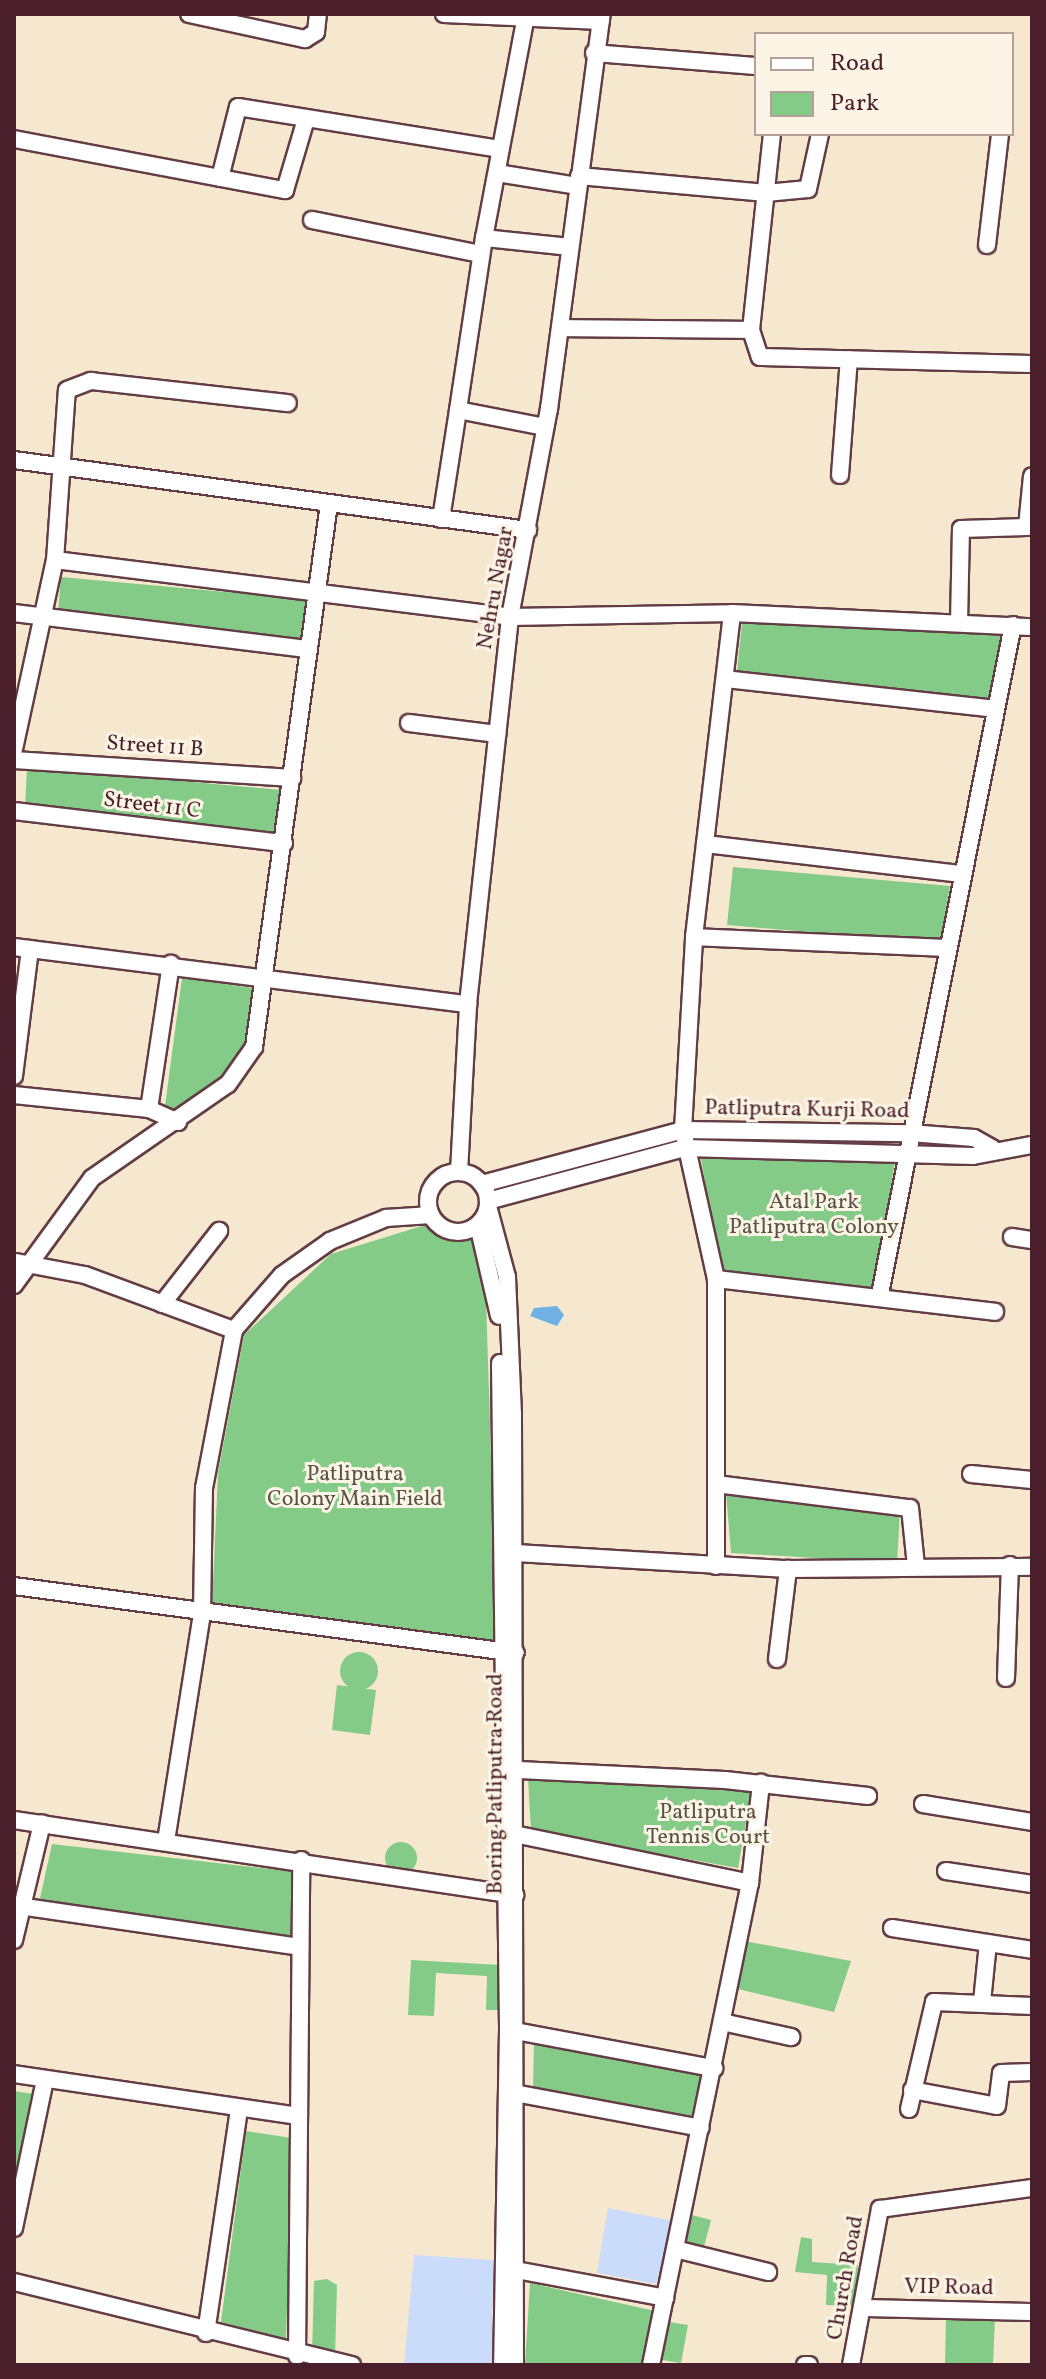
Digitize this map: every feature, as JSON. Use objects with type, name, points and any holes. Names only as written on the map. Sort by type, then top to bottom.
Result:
[{"type":"street","points":[[189,14],[305,39],[316,32],[318,14]]},
{"type":"street","points":[[444,14],[525,20],[601,17]]},
{"type":"street","name":"Nehru Nagar","points":[[459,1172],[468,1004],[510,617],[545,427],[601,17]]},
{"type":"street","points":[[441,519],[483,246],[525,20]]},
{"type":"street","points":[[594,53],[754,66]]},
{"type":"street","points":[[220,178],[238,107],[501,149]]},
{"type":"street","points":[[14,139],[288,188],[306,119]]},
{"type":"street","points":[[772,136],[751,330],[760,357],[1032,364]]},
{"type":"street","points":[[497,173],[766,193],[808,189],[820,136]]},
{"type":"street","points":[[987,245],[1000,136]]},
{"type":"street","points":[[312,220],[483,246],[570,247]]},
{"type":"street","points":[[560,328],[751,330]]},
{"type":"street","points":[[840,475],[849,359]]},
{"type":"street","points":[[14,749],[40,617],[55,560],[64,396],[81,382],[288,403]]},
{"type":"street","points":[[458,410],[545,427]]},
{"type":"street","points":[[14,460],[59,462],[329,504],[528,530]]},
{"type":"street","points":[[959,623],[961,529],[1027,527],[1032,476]]},
{"type":"street","points":[[14,1285],[19,1262],[92,1178],[178,1122],[228,1084],[254,1047],[268,978],[329,504]]},
{"type":"street","points":[[55,560],[510,617],[732,613],[1032,627]]},
{"type":"street","points":[[14,613],[309,649]]},
{"type":"street","points":[[716,1566],[716,1279],[683,1130],[694,937],[732,613]]},
{"type":"street","points":[[880,1294],[945,948],[1013,625]]},
{"type":"street","points":[[725,679],[995,709]]},
{"type":"street","points":[[409,723],[497,734]]},
{"type":"street","name":"Street 11 B","points":[[14,760],[292,778]]},
{"type":"street","name":"Street 11 C","points":[[14,811],[284,843]]},
{"type":"street","points":[[705,844],[960,874]]},
{"type":"street","points":[[694,937],[945,948]]},
{"type":"street","points":[[14,1076],[22,948],[171,964],[468,1004]]},
{"type":"street","points":[[149,1109],[171,964]]},
{"type":"street","points":[[14,1095],[149,1109],[178,1122]]},
{"type":"street","name":"Patliputra Kurji Road","points":[[486,1197],[683,1130],[910,1133],[974,1138],[992,1148]]},
{"type":"street","name":"Patliputra Kurji Road","points":[[486,1197],[685,1148],[973,1156],[992,1148],[1032,1145]]},
{"type":"street","points":[[166,1841],[202,1614],[204,1488],[234,1330],[282,1275],[330,1241],[386,1218],[431,1215],[446,1230],[478,1225],[486,1197],[459,1172],[433,1186],[431,1215]]},
{"type":"street","name":"Boring Patliputra Road","points":[[486,1197],[507,1277],[515,2365]]},
{"type":"street","name":"Boring Patliputra Road","points":[[478,1225],[499,1313],[516,1553],[512,1652],[519,1770],[519,1835],[512,1894]]},
{"type":"street","points":[[162,1304],[219,1231]]},
{"type":"street","points":[[1012,1237],[1032,1240]]},
{"type":"street","points":[[19,1262],[162,1304],[234,1330]]},
{"type":"street","points":[[716,1279],[880,1294],[904,1306],[995,1312]]},
{"type":"street","points":[[971,1474],[1032,1480]]},
{"type":"street","points":[[716,1484],[910,1508],[916,1566]]},
{"type":"street","points":[[516,1553],[788,1569],[1032,1567]]},
{"type":"street","points":[[1006,1678],[1010,1565]]},
{"type":"street","points":[[777,1659],[788,1569]]},
{"type":"street","points":[[14,1586],[202,1614],[512,1652]]},
{"type":"street","points":[[519,1770],[761,1783],[868,1796]]},
{"type":"street","points":[[651,2365],[750,1883],[761,1783]]},
{"type":"street","points":[[923,1804],[1032,1822]]},
{"type":"street","points":[[14,1820],[301,1860],[512,1894]]},
{"type":"street","points":[[14,1940],[26,1907],[42,1823]]},
{"type":"street","points":[[519,1835],[750,1883]]},
{"type":"street","points":[[297,2356],[301,1860]]},
{"type":"street","points":[[946,1871],[1032,1884]]},
{"type":"street","points":[[26,1907],[300,1947]]},
{"type":"street","points":[[892,1928],[1032,1950]]},
{"type":"street","points":[[982,2002],[988,1943]]},
{"type":"street","points":[[909,2109],[929,2007],[982,2002],[1032,2006]]},
{"type":"street","points":[[722,2022],[791,2037]]},
{"type":"street","points":[[514,2031],[714,2068]]},
{"type":"street","points":[[912,2090],[997,2106],[1001,2073],[1032,2072]]},
{"type":"street","points":[[14,2074],[239,2110],[299,2116]]},
{"type":"street","points":[[14,2228],[45,2079]]},
{"type":"street","points":[[514,2093],[701,2128]]},
{"type":"street","name":"Boring Patliputra Road","points":[[502,2365],[514,2093]]},
{"type":"street","points":[[206,2333],[239,2110]]},
{"type":"street","name":"Church Road","points":[[851,2365],[880,2209],[1032,2188]]},
{"type":"street","points":[[675,2249],[768,2272]]},
{"type":"street","points":[[516,2270],[665,2298]]},
{"type":"street","points":[[14,2282],[297,2356],[352,2365]]},
{"type":"street","name":"VIP Road","points":[[864,2308],[1032,2312]]},
{"type":"shaded area","points":[[608,2208],[674,2221],[656,2284],[597,2273]]},
{"type":"shaded area","points":[[414,2255],[493,2260],[492,2365],[404,2365]]},
{"type":"green space","points":[[61,577],[312,600],[305,645],[58,612]]},
{"type":"green space","points":[[742,623],[1003,633],[988,700],[737,671]]},
{"type":"green space","points":[[27,767],[281,790],[277,835],[25,807]]},
{"type":"green space","points":[[733,867],[950,886],[940,943],[727,925]]},
{"type":"green space","points":[[182,978],[260,989],[242,1057],[225,1080],[174,1113],[165,1106]]},
{"type":"green space","name":"Atal Park Patliputra Colony","points":[[699,1147],[897,1149],[874,1288],[720,1270]]},
{"type":"green space","name":"Patliputra Colony Main Field","points":[[425,1225],[469,1227],[485,1268],[497,1643],[212,1607],[218,1473],[244,1335],[331,1254]]},
{"type":"green space","points":[[726,1492],[900,1511],[897,1563],[731,1553]]},
{"type":"green space","points":[[359,1652],[372,1658],[378,1671],[372,1684],[359,1690],[346,1684],[340,1671],[346,1658]]},
{"type":"green space","points":[[337,1685],[376,1690],[370,1735],[332,1730]]},
{"type":"green space","name":"Patliputra Tennis Court","points":[[528,1778],[752,1790],[738,1868],[531,1831]]},
{"type":"green space","points":[[401,1842],[412,1847],[417,1858],[412,1869],[401,1874],[390,1869],[385,1858],[390,1847]]},
{"type":"green space","points":[[52,1844],[296,1872],[296,1942],[39,1903]]},
{"type":"green space","points":[[744,1941],[851,1961],[834,2012],[738,1989]]},
{"type":"green space","points":[[411,1960],[501,1965],[498,2010],[486,2010],[487,1976],[436,1973],[434,2016],[408,2015]]},
{"type":"green space","points":[[534,2040],[704,2072],[694,2122],[533,2089]]},
{"type":"green space","points":[[14,2091],[33,2094],[14,2195]]},
{"type":"green space","points":[[246,2131],[292,2138],[286,2339],[221,2322]]},
{"type":"green space","points":[[692,2215],[711,2220],[704,2247],[684,2241]]},
{"type":"green space","points":[[801,2237],[812,2239],[812,2262],[858,2265],[857,2306],[826,2305],[827,2275],[795,2272]]},
{"type":"green space","points":[[327,2279],[337,2285],[335,2357],[312,2356],[314,2281]]},
{"type":"green space","points":[[530,2283],[655,2311],[646,2365],[525,2365]]},
{"type":"green space","points":[[946,2317],[995,2318],[993,2365],[945,2365]]},
{"type":"green space","points":[[669,2322],[688,2325],[681,2363],[662,2360]]},
{"type":"water","points":[[557,1306],[564,1315],[557,1326],[530,1316],[534,1308]]}]
